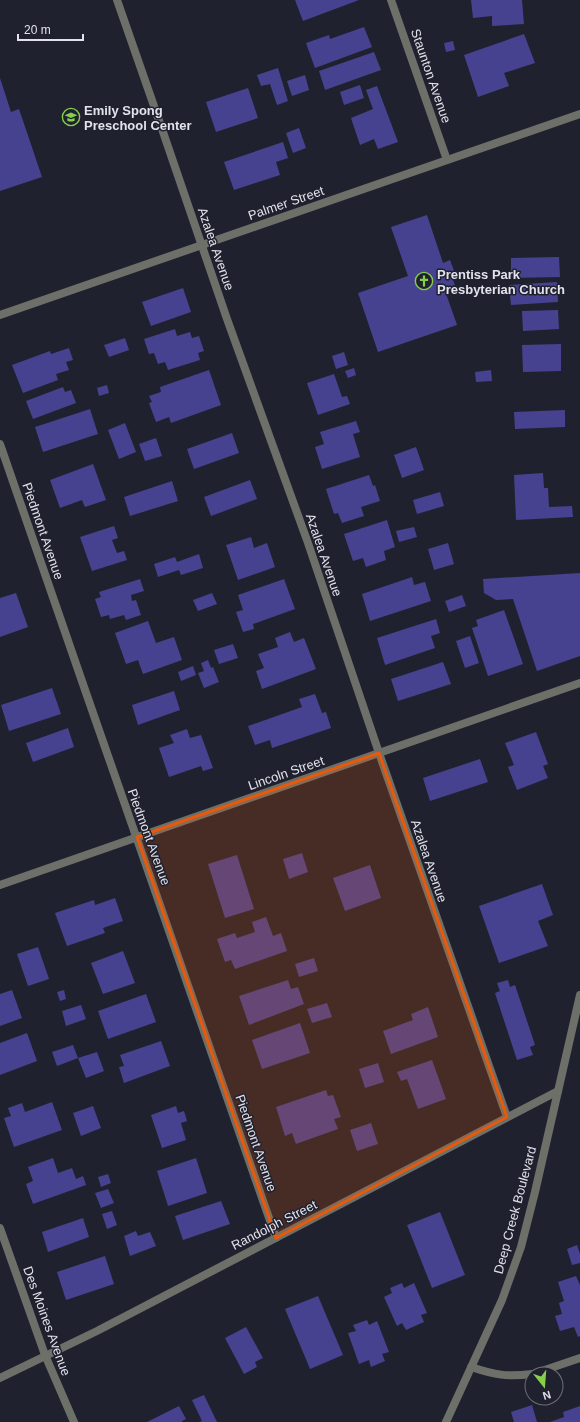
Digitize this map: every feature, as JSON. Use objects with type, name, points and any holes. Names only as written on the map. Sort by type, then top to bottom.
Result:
[{"type":"street","name":"Azalea Avenue","points":[[117,0],[227,319],[308,544],[379,753],[507,1118]]},
{"type":"street","name":"Staunton Avenue","points":[[392,0],[447,160]]},
{"type":"street","name":"Palmer Street","points":[[0,315],[580,114]]},
{"type":"street","name":"Piedmont Avenue","points":[[0,444],[276,1238]]},
{"type":"street","name":"Lincoln Street","points":[[0,885],[580,683]]},
{"type":"street","name":"Deep Creek Boulevard","points":[[446,1422],[502,1300],[521,1247],[580,995]]},
{"type":"street","name":"Randolph Street","points":[[0,1378],[96,1331],[558,1091]]},
{"type":"street","name":"Des Moines Avenue","points":[[0,1228],[45,1355],[74,1422]]},
{"type":"street","points":[[556,1366],[580,1358]]},
{"type":"street","points":[[471,1367],[492,1374],[515,1376],[524,1375]]},
{"type":"highlighted area","points":[[379,753],[507,1117],[276,1238],[137,837]]},
{"type":"building","points":[[295,0],[359,0],[303,21]]},
{"type":"building","points":[[471,0],[522,0],[524,24],[492,26],[492,16],[473,18]]},
{"type":"building","points":[[364,27],[372,47],[315,68],[306,43],[329,35],[330,39]]},
{"type":"building","points":[[524,34],[535,63],[504,73],[509,86],[478,97],[464,55]]},
{"type":"building","points":[[453,41],[455,50],[446,52],[444,43]]},
{"type":"building","points":[[374,52],[381,70],[325,90],[319,71]]},
{"type":"building","points":[[278,68],[288,101],[277,105],[270,84],[261,86],[257,75]]},
{"type":"building","points":[[305,75],[309,90],[292,96],[287,81]]},
{"type":"building","points":[[0,78],[11,112],[19,109],[42,177],[0,191]]},
{"type":"building","points":[[360,85],[364,98],[344,105],[340,92]]},
{"type":"building","points":[[377,86],[398,142],[378,149],[374,139],[360,145],[351,118],[373,109],[366,90]]},
{"type":"building","points":[[248,88],[258,118],[216,132],[206,102]]},
{"type":"building","points":[[299,128],[306,148],[293,153],[286,133]]},
{"type":"building","points":[[283,142],[288,158],[276,162],[280,175],[234,190],[224,162]]},
{"type":"building","name":"Prentiss Park Presbyterian Church","points":[[427,215],[443,263],[450,260],[456,276],[452,278],[455,285],[444,288],[457,325],[378,352],[358,293],[408,276],[391,227]]},
{"type":"building","points":[[559,257],[560,277],[511,278],[511,258]]},
{"type":"building","points":[[557,282],[558,302],[511,305],[509,285]]},
{"type":"building","points":[[183,288],[191,312],[151,326],[142,302]]},
{"type":"building","points":[[558,310],[559,329],[523,331],[522,311]]},
{"type":"building","points":[[175,329],[177,336],[190,332],[192,338],[199,336],[204,351],[198,353],[200,360],[168,370],[165,362],[158,364],[154,353],[149,354],[144,339]]},
{"type":"building","points":[[125,338],[129,350],[109,357],[104,345]]},
{"type":"building","points":[[561,344],[561,371],[523,372],[522,345]]},
{"type":"building","points":[[69,348],[73,360],[66,362],[69,370],[56,374],[58,380],[23,393],[12,365],[50,351],[51,354]]},
{"type":"building","points":[[344,352],[348,365],[336,369],[332,356]]},
{"type":"building","points":[[354,368],[356,375],[348,378],[345,371]]},
{"type":"building","points":[[209,370],[221,405],[171,423],[169,417],[156,422],[149,403],[152,402],[149,396],[161,392],[160,387]]},
{"type":"building","points":[[491,370],[492,381],[476,382],[475,372]]},
{"type":"building","points":[[334,374],[342,397],[347,396],[350,404],[318,415],[307,383]]},
{"type":"building","points":[[107,385],[109,393],[99,396],[97,388]]},
{"type":"building","points":[[63,387],[65,392],[71,390],[76,403],[33,419],[26,401]]},
{"type":"building","points":[[90,409],[98,434],[43,452],[35,427]]},
{"type":"building","points":[[565,410],[565,427],[515,429],[514,412]]},
{"type":"building","points":[[356,421],[360,432],[353,434],[360,457],[322,469],[315,447],[324,444],[320,432]]},
{"type":"building","points":[[125,423],[136,452],[119,459],[108,430]]},
{"type":"building","points":[[232,433],[239,453],[194,469],[187,449]]},
{"type":"building","points":[[156,438],[162,456],[145,461],[139,444]]},
{"type":"building","points":[[416,447],[424,470],[402,478],[394,455]]},
{"type":"building","points":[[93,464],[106,500],[85,507],[82,500],[60,508],[50,480]]},
{"type":"building","points":[[543,473],[544,488],[548,488],[549,507],[572,506],[573,517],[516,520],[514,475]]},
{"type":"building","points":[[369,475],[373,486],[375,485],[380,501],[361,507],[364,516],[342,523],[338,513],[334,514],[326,489]]},
{"type":"building","points":[[250,480],[257,499],[211,516],[204,497]]},
{"type":"building","points":[[172,481],[178,501],[130,516],[124,497]]},
{"type":"building","points":[[440,492],[444,506],[417,514],[413,500]]},
{"type":"building","points":[[387,520],[395,547],[384,551],[386,560],[366,567],[363,558],[353,561],[344,534]]},
{"type":"building","points":[[114,526],[118,538],[112,540],[117,553],[124,551],[127,560],[92,571],[80,537]]},
{"type":"building","points":[[414,527],[417,537],[399,542],[396,531]]},
{"type":"building","points":[[251,537],[254,548],[267,543],[275,567],[238,580],[226,545]]},
{"type":"building","points":[[448,543],[454,564],[434,570],[428,549]]},
{"type":"building","points":[[199,554],[203,568],[181,575],[179,570],[158,577],[154,564],[175,557],[177,562]]},
{"type":"building","points":[[580,573],[580,656],[537,671],[513,599],[496,600],[484,593],[483,579]]},
{"type":"building","points":[[412,577],[414,585],[425,582],[431,601],[370,621],[362,594]]},
{"type":"building","points":[[140,579],[144,591],[131,595],[132,601],[136,600],[141,615],[126,620],[124,615],[110,619],[109,615],[101,617],[95,599],[101,597],[99,592]]},
{"type":"building","points":[[284,579],[295,609],[253,624],[254,629],[243,632],[236,612],[243,610],[238,595]]},
{"type":"building","points":[[16,593],[28,627],[0,637],[0,598]]},
{"type":"building","points":[[212,593],[217,604],[198,611],[193,600]]},
{"type":"building","points":[[462,595],[466,606],[449,612],[445,601]]},
{"type":"building","points":[[504,610],[523,664],[488,676],[472,628],[478,626],[476,620]]},
{"type":"building","points":[[436,619],[440,633],[431,636],[435,648],[385,665],[377,638]]},
{"type":"building","points":[[148,621],[156,643],[174,637],[182,660],[143,674],[138,660],[126,664],[115,633]]},
{"type":"building","points":[[290,632],[294,642],[304,638],[316,669],[262,689],[256,671],[264,668],[258,654],[278,647],[275,638]]},
{"type":"building","points":[[470,636],[479,663],[465,668],[456,641]]},
{"type":"building","points":[[233,644],[238,658],[219,664],[214,650]]},
{"type":"building","points":[[208,660],[211,668],[213,667],[219,682],[204,688],[198,673],[204,671],[201,663]]},
{"type":"building","points":[[443,662],[451,684],[398,701],[391,679]]},
{"type":"building","points":[[193,666],[196,675],[181,681],[178,672]]},
{"type":"building","points":[[52,688],[61,714],[9,731],[1,705]]},
{"type":"building","points":[[174,691],[180,710],[138,725],[132,705]]},
{"type":"building","points":[[315,694],[322,713],[326,712],[331,728],[272,748],[270,740],[255,745],[248,726],[302,707],[299,699]]},
{"type":"building","points":[[68,728],[74,747],[33,762],[26,743]]},
{"type":"building","points":[[187,729],[190,738],[201,735],[213,768],[203,771],[201,766],[169,777],[159,748],[174,743],[170,735]]},
{"type":"building","points":[[536,732],[548,764],[543,766],[548,778],[517,790],[508,767],[514,765],[505,743]]},
{"type":"building","points":[[480,759],[488,782],[430,801],[423,778]]},
{"type":"building","points":[[302,853],[308,872],[289,879],[283,859]]},
{"type":"building","points":[[237,855],[254,909],[225,918],[208,864]]},
{"type":"building","points":[[370,865],[381,898],[345,911],[333,878]]},
{"type":"building","points":[[542,884],[553,915],[538,921],[548,946],[499,963],[479,906]]},
{"type":"building","points":[[115,898],[123,921],[103,928],[105,933],[67,946],[55,913],[94,900],[95,905]]},
{"type":"building","points":[[266,917],[273,936],[281,933],[287,951],[235,969],[231,960],[225,962],[217,939],[235,933],[237,938],[255,932],[252,922]]},
{"type":"building","points":[[38,947],[49,979],[28,986],[17,954]]},
{"type":"building","points":[[123,951],[135,983],[103,994],[91,963]]},
{"type":"building","points":[[314,958],[318,971],[299,977],[295,964]]},
{"type":"building","points":[[288,980],[291,989],[298,987],[304,1004],[249,1025],[239,996]]},
{"type":"building","points":[[508,980],[510,987],[515,985],[535,1045],[530,1047],[533,1055],[517,1060],[495,993],[500,991],[497,983]]},
{"type":"building","points":[[12,990],[22,1018],[0,1026],[0,994]]},
{"type":"building","points":[[64,990],[66,999],[60,1001],[57,992]]},
{"type":"building","points":[[146,994],[156,1022],[108,1039],[98,1011]]},
{"type":"building","points":[[327,1003],[332,1017],[312,1023],[307,1009]]},
{"type":"building","points":[[81,1005],[86,1019],[66,1026],[62,1011]]},
{"type":"building","points":[[428,1007],[438,1037],[391,1054],[383,1031],[413,1020],[411,1014]]},
{"type":"building","points":[[300,1023],[310,1053],[262,1069],[252,1040]]},
{"type":"building","points":[[27,1033],[37,1061],[0,1075],[0,1043]]},
{"type":"building","points":[[161,1041],[170,1066],[124,1083],[119,1067],[124,1066],[120,1055]]},
{"type":"building","points":[[73,1045],[78,1058],[57,1066],[52,1052]]},
{"type":"building","points":[[97,1052],[104,1071],[86,1078],[78,1058]]},
{"type":"building","points":[[432,1060],[446,1099],[418,1109],[407,1079],[401,1081],[397,1072]]},
{"type":"building","points":[[378,1063],[384,1082],[365,1088],[359,1069]]},
{"type":"building","points":[[326,1090],[328,1096],[333,1095],[341,1117],[334,1119],[338,1129],[296,1144],[292,1133],[285,1136],[276,1107]]},
{"type":"building","points":[[52,1102],[62,1130],[14,1147],[4,1118],[11,1116],[8,1108],[22,1103],[25,1112]]},
{"type":"building","points":[[93,1106],[101,1128],[81,1136],[73,1113]]},
{"type":"building","points":[[176,1106],[178,1113],[184,1111],[187,1121],[181,1123],[186,1140],[162,1148],[151,1115]]},
{"type":"building","points":[[371,1123],[378,1144],[357,1151],[350,1130]]},
{"type":"building","points":[[53,1158],[58,1173],[72,1168],[76,1179],[83,1176],[86,1185],[33,1204],[26,1184],[33,1181],[28,1167]]},
{"type":"building","points":[[196,1158],[207,1193],[168,1206],[157,1171]]},
{"type":"building","points":[[108,1174],[111,1183],[101,1187],[98,1177]]},
{"type":"building","points":[[108,1189],[114,1203],[101,1208],[95,1193]]},
{"type":"building","points":[[221,1201],[230,1224],[183,1240],[175,1216]]},
{"type":"building","points":[[112,1211],[117,1225],[107,1229],[102,1214]]},
{"type":"building","points":[[440,1212],[465,1275],[432,1288],[407,1225]]},
{"type":"building","points":[[83,1218],[89,1237],[48,1252],[42,1232]]},
{"type":"building","points":[[136,1231],[138,1236],[150,1232],[156,1246],[130,1256],[124,1236]]},
{"type":"building","points":[[577,1245],[580,1254],[580,1263],[572,1265],[567,1249]]},
{"type":"building","points":[[105,1256],[114,1284],[66,1300],[57,1272]]},
{"type":"building","points":[[576,1276],[580,1285],[580,1336],[578,1337],[574,1327],[560,1331],[555,1316],[562,1314],[559,1303],[564,1301],[558,1282]]},
{"type":"building","points":[[402,1283],[404,1288],[414,1283],[427,1313],[421,1315],[424,1322],[406,1330],[402,1323],[397,1326],[384,1297],[392,1293],[390,1288]]},
{"type":"building","points":[[318,1296],[343,1355],[310,1369],[285,1309]]},
{"type":"building","points":[[367,1320],[369,1325],[377,1321],[389,1352],[382,1354],[385,1361],[371,1367],[369,1360],[359,1364],[348,1333],[356,1331],[353,1325]]},
{"type":"building","points":[[246,1327],[263,1358],[255,1362],[257,1367],[244,1374],[225,1338]]},
{"type":"building","points":[[204,1395],[217,1422],[199,1422],[202,1421],[192,1400]]},
{"type":"building","points":[[179,1406],[186,1419],[182,1422],[147,1422]]},
{"type":"building","points":[[532,1406],[537,1422],[514,1422],[511,1412]]},
{"type":"building","points":[[580,1406],[580,1422],[550,1422],[564,1417],[563,1412]]},
{"type":"place","name":"Emily Spong Preschool Center","points":[[71,117]]},
{"type":"place","name":"Prentiss Park Presbyterian Church","points":[[424,281]]}]
